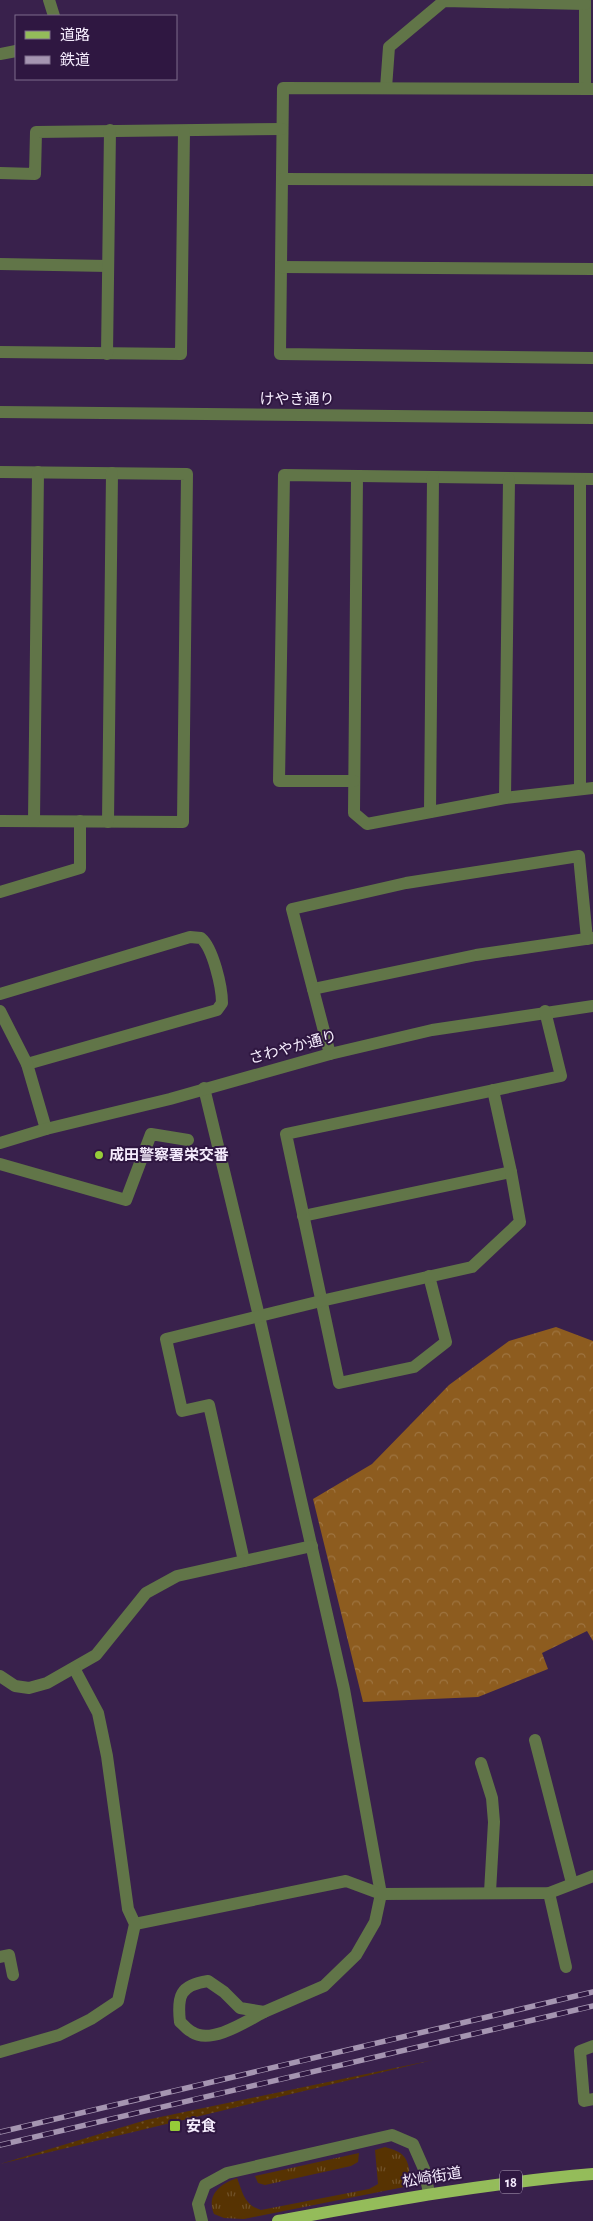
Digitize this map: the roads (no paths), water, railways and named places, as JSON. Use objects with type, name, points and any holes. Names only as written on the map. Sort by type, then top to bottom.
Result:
[{"type":"main road","name":"松崎街道","points":[[278,2221],[429,2193],[503,2182],[593,2174]]},
{"type":"street","points":[[49,0],[54,15]]},
{"type":"street","points":[[386,88],[389,47],[444,1],[585,2],[589,89],[283,88],[280,354],[593,358]]},
{"type":"street","points":[[0,54],[15,51]]},
{"type":"street","points":[[0,173],[36,174],[36,132],[282,129]]},
{"type":"street","points":[[107,354],[110,130]]},
{"type":"street","points":[[0,352],[181,354],[184,131]]},
{"type":"street","points":[[282,178],[593,180]]},
{"type":"street","points":[[0,264],[108,266]]},
{"type":"street","points":[[281,267],[593,269]]},
{"type":"street","name":"けやき通り","points":[[0,412],[593,418]]},
{"type":"street","points":[[0,472],[187,474],[182,822],[0,821]]},
{"type":"street","points":[[34,821],[38,472]]},
{"type":"street","points":[[108,822],[112,473]]},
{"type":"street","points":[[354,781],[279,781],[284,475],[357,478],[586,479],[580,789]]},
{"type":"street","points":[[357,478],[354,813],[367,824],[505,798],[593,788]]},
{"type":"street","points":[[430,812],[433,478]]},
{"type":"street","points":[[505,798],[509,479]]},
{"type":"street","points":[[0,892],[80,868],[80,821]]},
{"type":"street","points":[[312,989],[476,955],[590,939],[579,856],[406,883],[292,909],[312,989],[330,1054]]},
{"type":"street","points":[[0,994],[190,936],[201,938],[210,951],[222,993],[222,1002],[217,1010],[27,1064]]},
{"type":"street","name":"さわやか通り","points":[[3,1142],[330,1054],[432,1030],[593,1006]]},
{"type":"street","points":[[0,1011],[27,1064],[46,1129]]},
{"type":"street","points":[[429,1276],[446,1342],[414,1367],[338,1383],[286,1134],[561,1076],[545,1012]]},
{"type":"street","points":[[204,1088],[259,1316],[344,1689],[381,1894],[375,1922],[356,1955],[324,1986],[264,2012],[242,2024],[211,2036],[193,2033],[180,2022],[177,2002],[184,1991],[198,1983],[208,1981],[224,1992],[240,2008],[264,2012]]},
{"type":"street","points":[[244,1561],[209,1405],[182,1411],[166,1339],[472,1267],[520,1222],[493,1090]]},
{"type":"street","points":[[0,1164],[126,1200],[152,1134],[188,1140]]},
{"type":"street","points":[[303,1216],[511,1172]]},
{"type":"street","points":[[0,1676],[15,1686],[29,1688],[47,1683],[96,1655],[146,1593],[177,1576],[312,1546]]},
{"type":"street","points":[[0,2052],[59,2035],[90,2019],[118,2001],[135,1924],[128,1909],[107,1756],[98,1713],[74,1668]]},
{"type":"street","points":[[534,1740],[572,1882]]},
{"type":"street","points":[[481,1763],[492,1798],[494,1822],[490,1892]]},
{"type":"street","points":[[135,1924],[346,1881],[381,1894],[549,1893],[572,1882],[593,1876]]},
{"type":"street","points":[[549,1893],[566,1967]]},
{"type":"street","points":[[0,1957],[10,1955],[13,1975]]},
{"type":"street","points":[[593,2046],[580,2051],[584,2101],[593,2099]]},
{"type":"street","points":[[202,2221],[198,2204],[205,2184],[227,2174],[392,2135],[413,2144],[424,2169],[429,2193]]},
{"type":"railway","points":[[0,2132],[593,1992]]},
{"type":"railway","points":[[0,2145],[593,2006]]},
{"type":"place","name":"成田警察署栄交番","points":[[99,1155]]},
{"type":"place","name":"安食","points":[[175,2126]]}]
